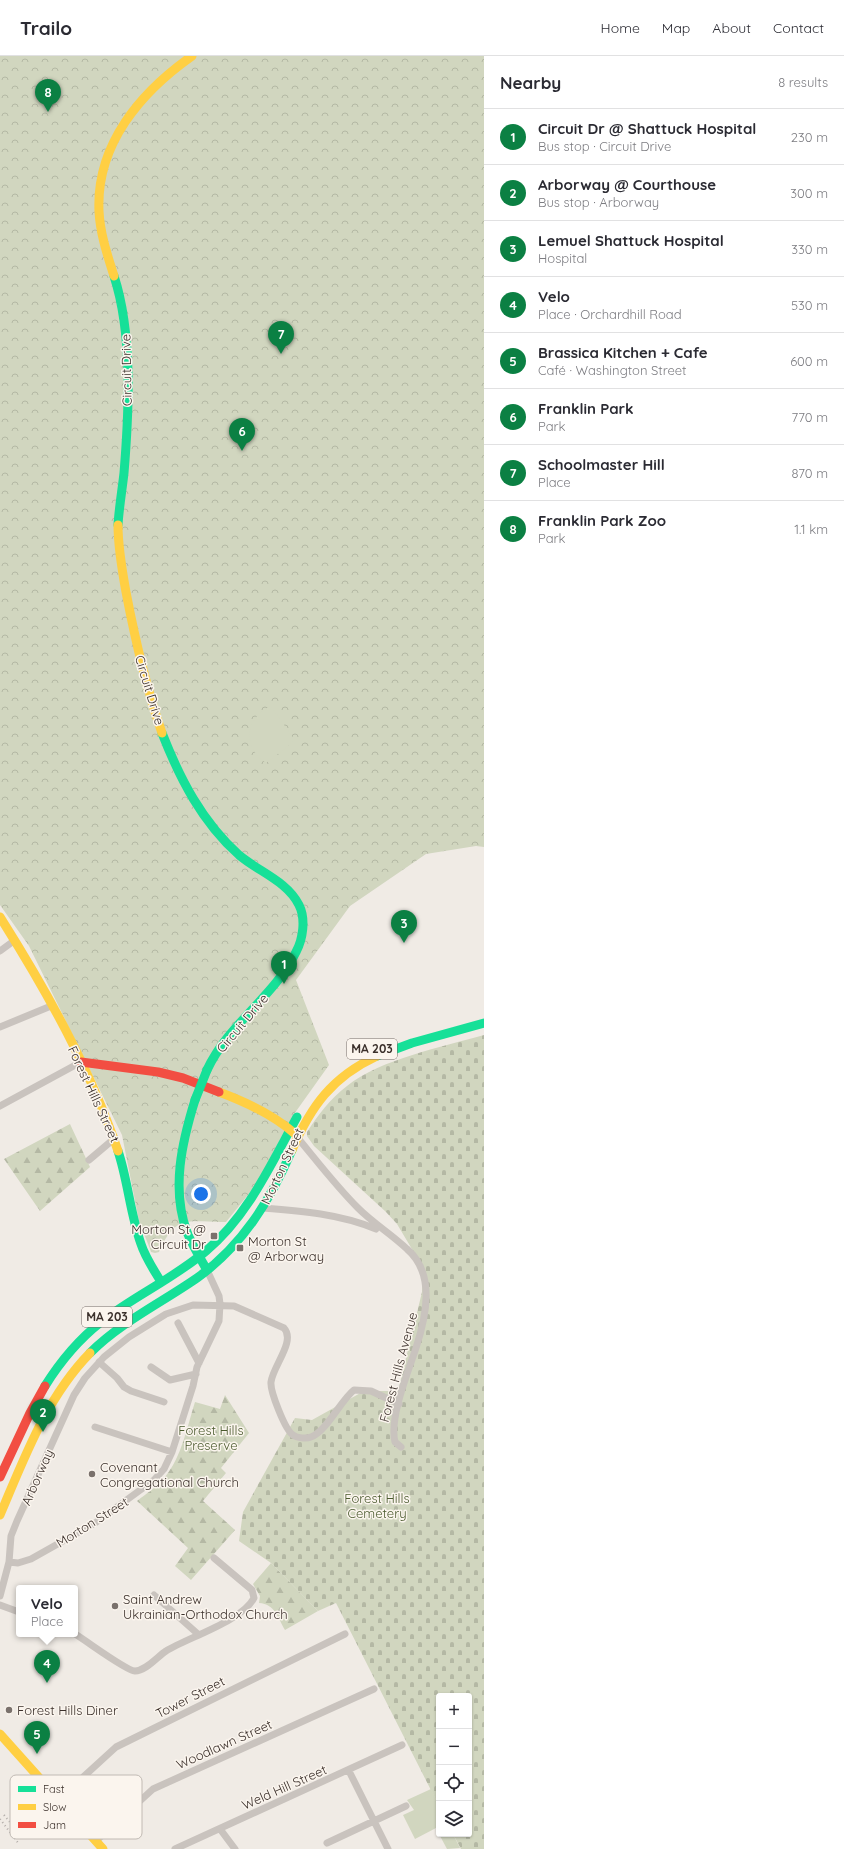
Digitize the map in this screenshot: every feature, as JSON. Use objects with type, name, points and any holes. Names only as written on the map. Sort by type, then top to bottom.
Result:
[{"type":"main road","name":"Circuit Drive","points":[[192,56],[163,78],[140,100],[112,142],[102,175],[98,201],[106,250],[123,306],[125,337],[127,403],[123,480],[118,526],[119,555],[142,667],[164,737],[179,773],[204,817],[219,835],[240,856],[292,894],[301,908],[303,922],[300,942],[289,964],[274,985],[224,1040],[207,1070],[195,1100],[183,1150],[180,1194],[185,1226],[207,1270]]},
{"type":"main road","name":"Forest Hills Street","points":[[0,917],[28,961],[81,1062],[115,1138],[125,1171],[129,1199],[142,1245],[161,1282]]},
{"type":"main road","name":"MA 203","points":[[326,1079],[348,1062],[374,1048],[484,1014]]},
{"type":"main road","name":"Morton Street","points":[[207,1270],[240,1239],[263,1208],[279,1179],[306,1117],[319,1099],[336,1082],[356,1067],[383,1054],[484,1022]]},
{"type":"main road","points":[[81,1062],[158,1072],[179,1077],[234,1098],[268,1115],[290,1129],[297,1136]]},
{"type":"main road","name":"Morton Street","points":[[200,1256],[224,1234],[245,1208],[262,1183],[301,1110]]},
{"type":"main road","name":"MA 203","points":[[1,1475],[37,1397],[50,1375],[68,1352],[101,1321],[200,1256]]},
{"type":"main road","name":"Arborway","points":[[0,1515],[50,1405],[79,1364],[100,1343],[118,1329],[207,1270]]},
{"type":"main road","points":[[1,1475],[10,1478],[12,1488]]},
{"type":"main road","points":[[0,1734],[36,1775]]},
{"type":"main road","points":[[96,1841],[103,1849]]},
{"type":"street","points":[[0,951],[15,940]]},
{"type":"street","points":[[0,1026],[51,1006]]},
{"type":"street","points":[[0,1106],[81,1062]]},
{"type":"street","name":"Forest Hills Avenue","points":[[297,1136],[352,1202],[387,1234],[408,1250],[422,1271],[426,1286],[426,1302],[420,1334],[398,1404],[394,1424],[393,1435],[395,1442],[401,1447]]},
{"type":"street","points":[[89,1160],[115,1138]]},
{"type":"street","name":"Forest Hills Avenue","points":[[263,1208],[329,1215],[358,1222],[387,1234]]},
{"type":"street","name":"Morton Street","points":[[9,1562],[18,1563],[31,1559],[95,1523],[154,1480],[164,1469],[172,1452],[199,1363],[219,1321],[220,1304],[218,1291],[207,1270]]},
{"type":"street","name":"Arborway","points":[[0,1596],[9,1562],[12,1536],[17,1521],[74,1395],[85,1378],[99,1362],[120,1343],[166,1314],[193,1305],[220,1304],[240,1307],[284,1328],[287,1332],[288,1343],[275,1368],[272,1389],[286,1428],[292,1435],[301,1438],[311,1437],[320,1431],[348,1395],[354,1390],[371,1391],[398,1404]]},
{"type":"street","points":[[178,1323],[199,1363]]},
{"type":"street","points":[[99,1362],[131,1392],[164,1402]]},
{"type":"street","points":[[152,1367],[170,1380],[196,1374]]},
{"type":"street","points":[[95,1427],[172,1452]]},
{"type":"street","points":[[78,1636],[133,1671],[140,1670],[171,1648],[241,1613],[250,1606],[254,1598],[252,1590],[214,1558]]},
{"type":"street","points":[[154,1595],[199,1635]]},
{"type":"street","points":[[0,1605],[16,1611]]},
{"type":"street","name":"Tower Street","points":[[85,1775],[116,1747],[345,1634]]},
{"type":"street","name":"Woodlawn Street","points":[[142,1799],[153,1789],[374,1689]]},
{"type":"street","name":"Weld Hill Street","points":[[174,1849],[402,1746]]},
{"type":"street","points":[[349,1771],[388,1849]]},
{"type":"street","points":[[327,1843],[406,1806]]},
{"type":"street","points":[[220,1828],[235,1849]]},
{"type":"green space","points":[[0,56],[484,56],[484,847],[476,846],[426,854],[350,906],[296,980],[329,1065],[292,1117],[256,1185],[226,1222],[194,1221],[178,1225],[165,1239],[159,1252],[155,1253],[151,1252],[139,1221],[122,1135],[29,946],[0,905]]},
{"type":"green space","points":[[271,706],[293,738],[292,743],[266,763],[258,757],[253,749],[250,741],[250,733],[256,717],[262,711]]},
{"type":"green space","name":"Forest Hills Cemetery","points":[[484,1035],[484,1849],[461,1849],[455,1837],[472,1837],[472,1693],[436,1693],[436,1800],[336,1603],[318,1611],[271,1563],[239,1541],[243,1512],[295,1418],[312,1420],[364,1391],[398,1391],[422,1292],[422,1266],[397,1224],[386,1212],[314,1146],[307,1136],[307,1132],[320,1113],[335,1096],[347,1086],[377,1068],[431,1049]]},
{"type":"green space","points":[[70,1124],[90,1167],[40,1211],[4,1159]]},
{"type":"green space","name":"Forest Hills Preserve","points":[[225,1395],[249,1433],[221,1468],[226,1473],[203,1501],[235,1530],[191,1580],[175,1566],[188,1548],[137,1501],[159,1483],[171,1469],[180,1451],[195,1402],[220,1409]]},
{"type":"green space","points":[[271,1563],[318,1611],[285,1630],[275,1612],[269,1606],[259,1603],[260,1596],[253,1584]]},
{"type":"green space","points":[[431,1789],[436,1800],[436,1828],[415,1839],[403,1815],[414,1810],[407,1800]]},
{"type":"green space","points":[[441,1837],[454,1837],[460,1848],[447,1849]]},
{"type":"railway","points":[[4,1815],[10,1822]]},
{"type":"railway","points":[[0,1819],[10,1832]]},
{"type":"railway","points":[[15,1839],[19,1844]]},
{"type":"traffic: fast","points":[[114,276],[124,323],[128,373],[126,449],[118,525]]},
{"type":"traffic: fast","points":[[162,733],[176,767],[203,814],[239,855],[287,889],[299,905],[303,923],[302,935],[298,947],[287,968],[276,983],[227,1038],[216,1053],[207,1070]]},
{"type":"traffic: fast","points":[[377,1056],[412,1043],[484,1023]]},
{"type":"traffic: fast","points":[[195,1100],[207,1070]]},
{"type":"traffic: fast","points":[[195,1100],[186,1132],[180,1166],[180,1199],[182,1216],[187,1232],[207,1270]]},
{"type":"traffic: fast","points":[[45,1386],[70,1352],[101,1322],[193,1261],[221,1237],[234,1222],[258,1188],[297,1117]]},
{"type":"traffic: fast","points":[[90,1353],[128,1322],[197,1278],[228,1252],[241,1237],[264,1204],[292,1150]]},
{"type":"traffic: fast","points":[[118,1151],[137,1232],[147,1259],[161,1282]]},
{"type":"traffic: slow","points":[[114,276],[104,244],[99,211],[100,187],[105,164],[114,142],[125,122],[139,103],[173,70],[192,56]]},
{"type":"traffic: slow","points":[[118,525],[122,567],[133,627],[141,663],[162,733]]},
{"type":"traffic: slow","points":[[0,917],[66,1030],[107,1120],[118,1151]]},
{"type":"traffic: slow","points":[[292,1150],[299,1134],[315,1106],[325,1094],[347,1073],[377,1056]]},
{"type":"traffic: slow","points":[[219,1092],[258,1109],[277,1120],[294,1133]]},
{"type":"traffic: slow","points":[[0,1515],[27,1451],[49,1409],[74,1371],[90,1353]]},
{"type":"traffic: slow","points":[[0,1734],[37,1775]]},
{"type":"traffic: slow","points":[[94,1839],[103,1849]]},
{"type":"traffic: jam","points":[[81,1062],[158,1072],[183,1078],[219,1092]]},
{"type":"traffic: jam","points":[[0,1477],[30,1413],[45,1386]]},
{"type":"place","name":"Franklin Park Zoo","points":[[48,112]]},
{"type":"place","name":"Schoolmaster Hill","points":[[281,354]]},
{"type":"place","name":"Franklin Park","points":[[242,451]]},
{"type":"place","name":"Lemuel Shattuck Hospital","points":[[404,943]]},
{"type":"place","name":"Circuit Dr @ Shattuck Hospital","points":[[284,984]]},
{"type":"place","name":"Morton St @ Circuit Dr","points":[[214,1236]]},
{"type":"place","name":"Morton St @ Arborway","points":[[240,1248]]},
{"type":"place","name":"Arborway @ Courthouse","points":[[43,1432]]},
{"type":"place","name":"Covenant Congregational Church","points":[[92,1474]]},
{"type":"place","name":"Saint Andrew Ukrainian-Orthodox Church","points":[[115,1606]]},
{"type":"place","name":"Velo","points":[[47,1683]]},
{"type":"place","name":"Forest Hills Diner","points":[[9,1710]]},
{"type":"place","name":"Brassica Kitchen + Cafe","points":[[37,1754]]}]
